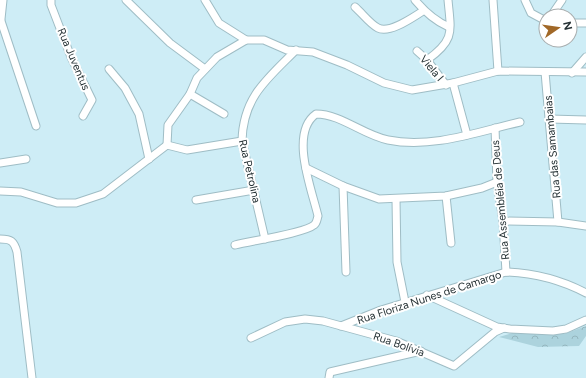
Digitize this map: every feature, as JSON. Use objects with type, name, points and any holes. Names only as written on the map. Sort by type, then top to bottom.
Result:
[{"type":"street","points":[[3,0],[0,18],[36,126]]},
{"type":"street","name":"Rua Juventus","points":[[51,0],[51,5],[71,57],[92,100],[83,116]]},
{"type":"street","points":[[126,0],[170,43],[205,69]]},
{"type":"street","points":[[204,0],[219,23],[246,40]]},
{"type":"street","points":[[415,0],[423,11],[449,27]]},
{"type":"street","points":[[428,60],[447,43],[450,37],[448,0]]},
{"type":"street","points":[[493,0],[498,71]]},
{"type":"street","points":[[525,0],[531,13],[538,17]]},
{"type":"street","points":[[355,7],[377,28],[384,30],[401,24],[423,11]]},
{"type":"street","points":[[0,191],[21,192],[57,203],[76,203],[102,194],[167,145],[168,125],[190,94],[197,78],[217,57],[246,40],[264,40],[287,50],[313,52],[384,83],[399,88],[412,90],[450,84],[498,71],[586,72]]},
{"type":"street","points":[[0,45],[8,43]]},
{"type":"street","name":"Rua Petrolina","points":[[265,239],[242,141],[244,116],[249,103],[259,88],[296,50]]},
{"type":"street","name":"Viela I","points":[[417,52],[428,60],[450,84]]},
{"type":"street","points":[[572,73],[586,57]]},
{"type":"street","points":[[109,69],[125,88],[139,114],[149,159]]},
{"type":"street","name":"Rua das Samambaias","points":[[545,72],[558,222]]},
{"type":"street","points":[[450,84],[467,136]]},
{"type":"street","points":[[190,94],[224,114]]},
{"type":"street","points":[[234,244],[265,239],[310,227],[317,221],[318,216],[306,168],[304,136],[308,122],[316,114],[332,117],[374,136],[388,140],[439,140],[467,136],[520,122]]},
{"type":"street","points":[[550,119],[586,120]]},
{"type":"street","name":"Rua Assembléia de Deus","points":[[495,128],[497,182],[506,272]]},
{"type":"street","points":[[167,145],[187,150],[242,141]]},
{"type":"street","points":[[0,163],[26,159]]},
{"type":"street","points":[[306,168],[343,186],[374,198],[396,199],[446,196],[482,188],[497,182]]},
{"type":"street","points":[[343,186],[346,272]]},
{"type":"street","points":[[196,200],[254,190]]},
{"type":"street","points":[[446,196],[450,243]]},
{"type":"street","points":[[396,199],[397,262],[406,302]]},
{"type":"street","points":[[502,222],[558,222],[586,226]]},
{"type":"street","points":[[0,239],[11,240],[15,243],[32,378]]},
{"type":"street","name":"Rua Floriza Nunes de Camargo","points":[[341,326],[406,302],[506,272],[525,273],[543,277],[586,293]]},
{"type":"street","points":[[427,296],[449,307],[504,328],[553,331],[566,329],[586,320]]},
{"type":"street","name":"Rua Bolívia","points":[[251,338],[270,328],[292,321],[305,319],[323,321],[396,341],[454,366],[495,332],[504,328]]},
{"type":"street","points":[[329,378],[330,372],[421,351]]},
{"type":"green space","points":[[586,326],[586,336],[579,346],[538,347],[499,337],[519,331],[564,334]]}]
